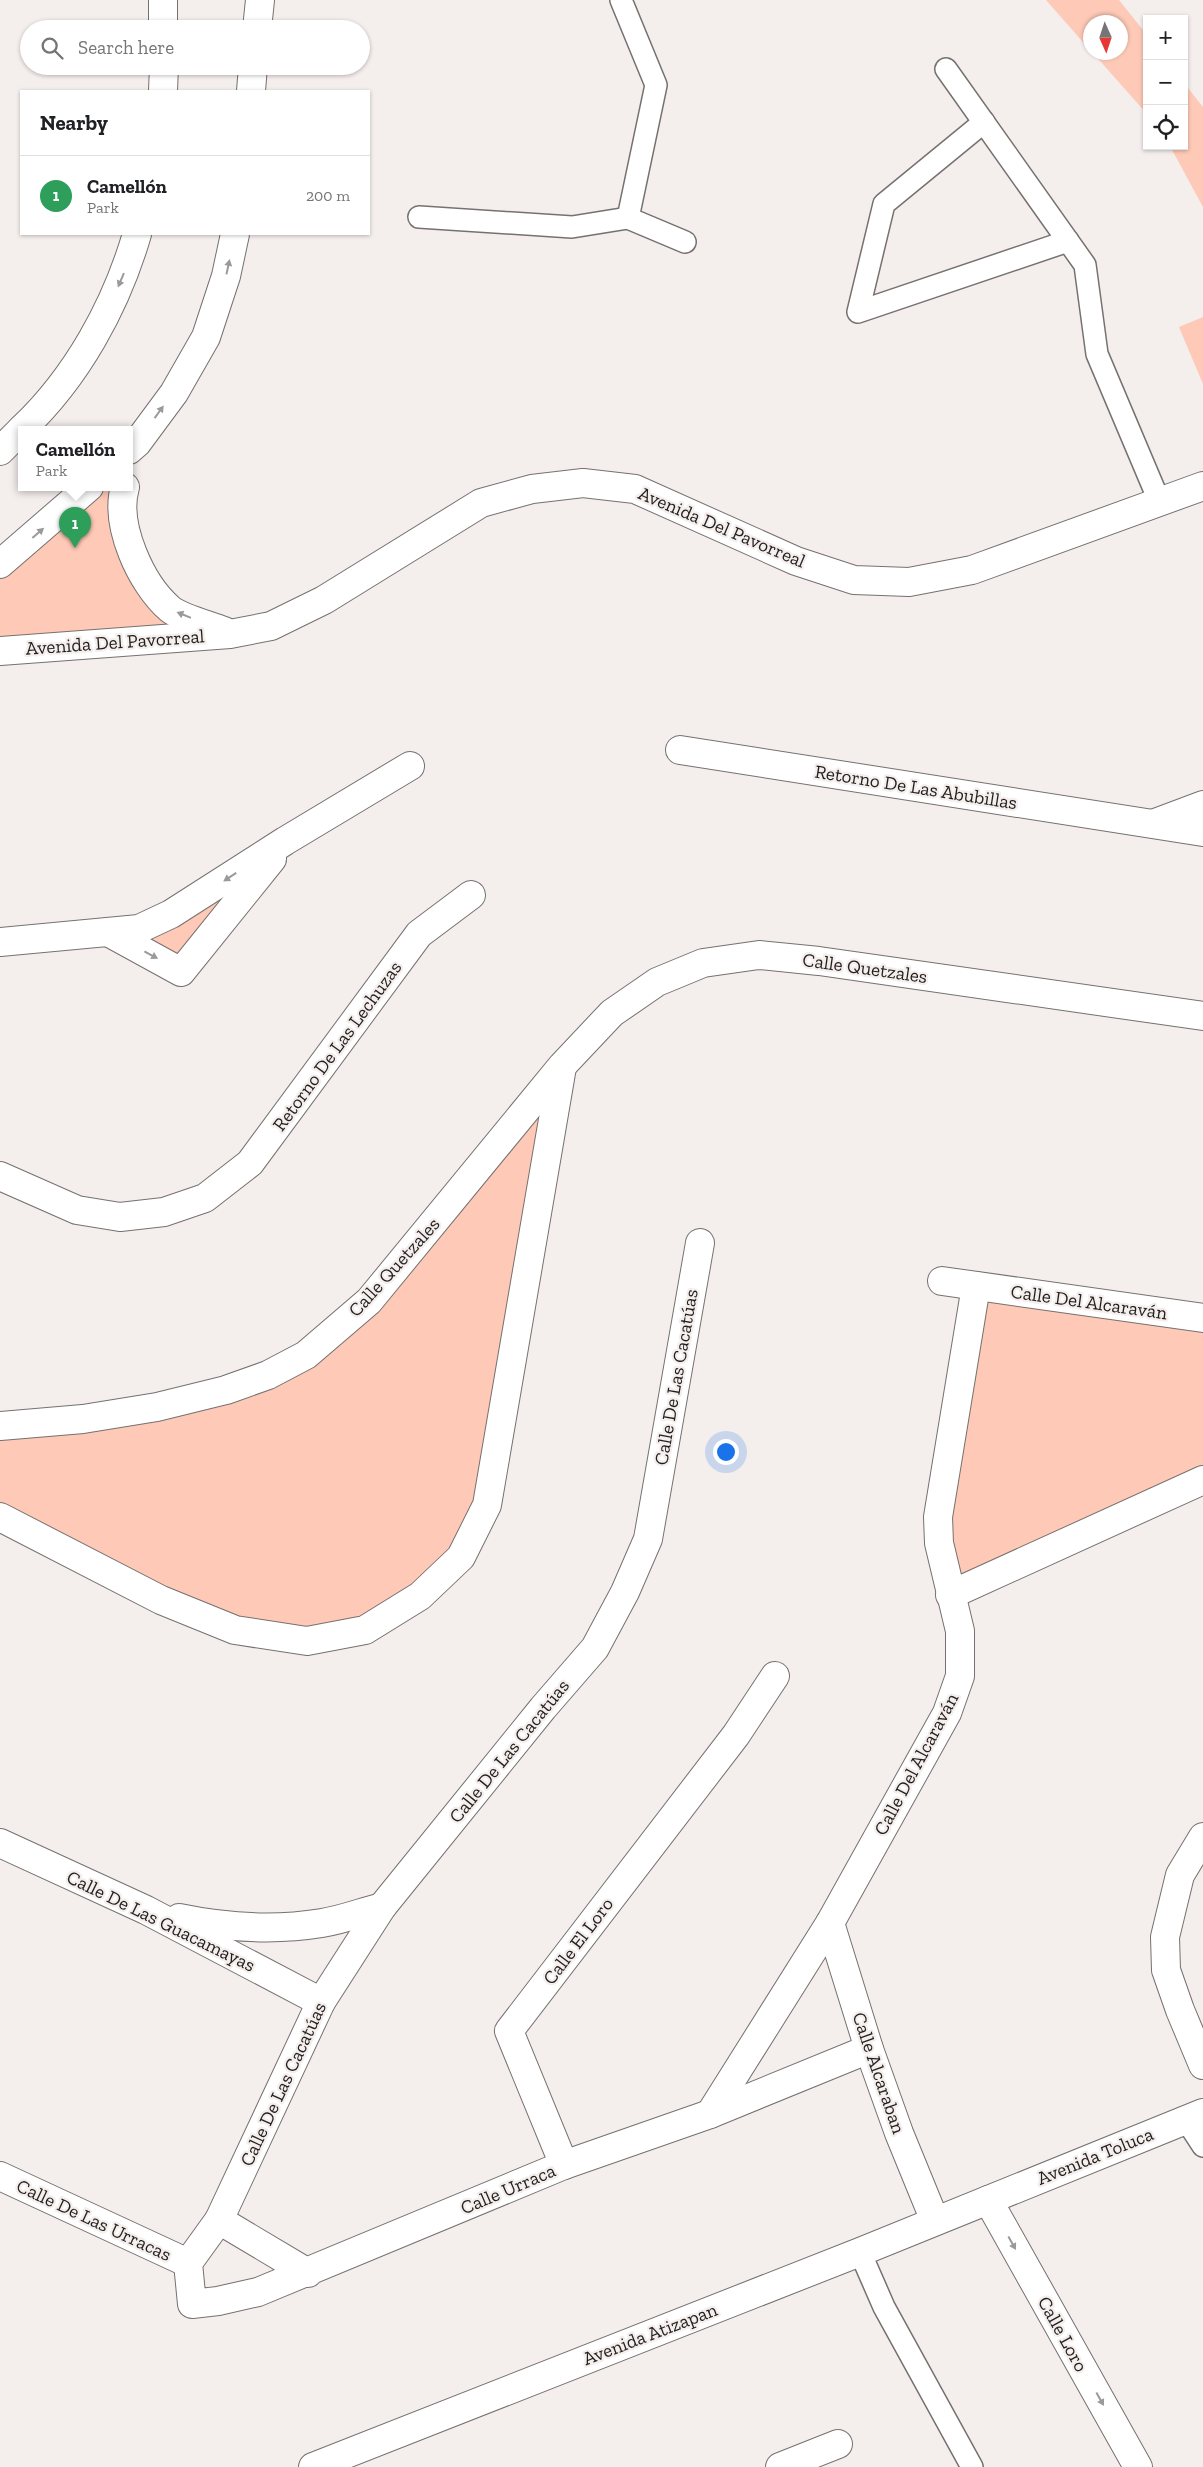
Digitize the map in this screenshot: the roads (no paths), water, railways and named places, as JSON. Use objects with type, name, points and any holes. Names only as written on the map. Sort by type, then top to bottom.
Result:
[{"type":"street","points":[[163,0],[163,20]]},
{"type":"street","points":[[258,20],[260,0]]},
{"type":"street","points":[[163,90],[164,75]]},
{"type":"street","points":[[251,90],[252,75]]},
{"type":"street","points":[[26,426],[37,416],[77,365],[111,304],[129,260],[137,235]]},
{"type":"street","points":[[133,447],[174,393],[206,337],[226,276],[235,235]]},
{"type":"street","points":[[0,450],[18,434]]},
{"type":"street","name":"Avenida Del Pavorreal","points":[[0,650],[230,634],[271,626],[324,600],[481,504],[532,489],[583,483],[635,489],[796,561],[854,580],[909,582],[972,570],[1203,486]]},
{"type":"street","points":[[0,564],[84,491]]},
{"type":"street","name":"Avenida Del Pavorreal","points":[[125,491],[124,528],[141,575],[171,610],[230,634]]},
{"type":"street","name":"Retorno De Las Abubillas","points":[[680,750],[1203,832]]},
{"type":"street","points":[[0,942],[140,929],[171,914],[410,766]]},
{"type":"street","name":"Retorno De Las Abubillas","points":[[1152,824],[1203,805]]},
{"type":"street","points":[[108,932],[182,972],[286,842]]},
{"type":"street","name":"Retorno De Las Lechuzas","points":[[0,1176],[77,1210],[120,1217],[164,1212],[204,1198],[250,1163],[419,934],[471,895]]},
{"type":"street","name":"Calle Quetzales","points":[[0,1426],[83,1419],[157,1407],[226,1390],[268,1375],[306,1355],[370,1301],[562,1066],[612,1013],[657,982],[703,963],[759,955],[819,961],[1203,1016]]},
{"type":"street","points":[[0,1517],[161,1600],[235,1630],[307,1641],[327,1638],[365,1630],[420,1596],[460,1557],[487,1505],[562,1066]]},
{"type":"street","name":"Calle De Las Cacatúas","points":[[188,2263],[219,2220],[321,2002],[382,1907],[543,1708],[595,1648],[625,1592],[648,1539],[700,1243]]},
{"type":"street","name":"Calle Del Alcaraván","points":[[942,1281],[1203,1318]]},
{"type":"street","name":"Calle Del Alcaraván","points":[[830,1923],[947,1712],[960,1676],[960,1631],[939,1543],[938,1517],[976,1286]]},
{"type":"street","points":[[950,1595],[1203,1480]]},
{"type":"street","name":"Calle El Loro","points":[[564,2165],[508,2031],[736,1736],[774,1676]]},
{"type":"street","points":[[1203,1837],[1180,1875],[1165,1937],[1166,1970],[1203,2065]]},
{"type":"street","name":"Calle De Las Guacamayas","points":[[0,1843],[146,1910],[321,2002]]},
{"type":"street","points":[[146,1910],[210,1924],[269,1928],[323,1923],[382,1907]]},
{"type":"street","points":[[710,2114],[830,1923]]},
{"type":"street","name":"Calle Alcaraban","points":[[830,1923],[869,2049],[899,2133],[935,2221]]},
{"type":"street","name":"Calle Urraca","points":[[188,2263],[192,2304],[218,2301],[258,2292],[308,2273],[564,2165],[710,2114],[869,2049]]},
{"type":"street","name":"Avenida Toluca","points":[[988,2200],[1194,2117]]},
{"type":"street","name":"Calle De Las Urracas","points":[[0,2176],[188,2263]]},
{"type":"street","name":"Avenida Atizapan","points":[[313,2467],[988,2200]]},
{"type":"street","name":"Calle Loro","points":[[988,2200],[1138,2467]]},
{"type":"street","points":[[219,2220],[308,2273]]},
{"type":"street","points":[[780,2467],[838,2444]]},
{"type":"lane","points":[[621,0],[656,85],[628,218]]},
{"type":"lane","points":[[946,69],[1085,265],[1097,354],[1160,503]]},
{"type":"lane","points":[[984,122],[884,204],[858,312],[1068,241]]},
{"type":"lane","points":[[419,216],[572,227],[628,218],[684,242]]},
{"type":"lane","points":[[1194,2117],[1203,2146]]},
{"type":"lane","points":[[860,2252],[884,2307],[972,2467]]},
{"type":"place","name":"Camellón","points":[[75,548]]}]
